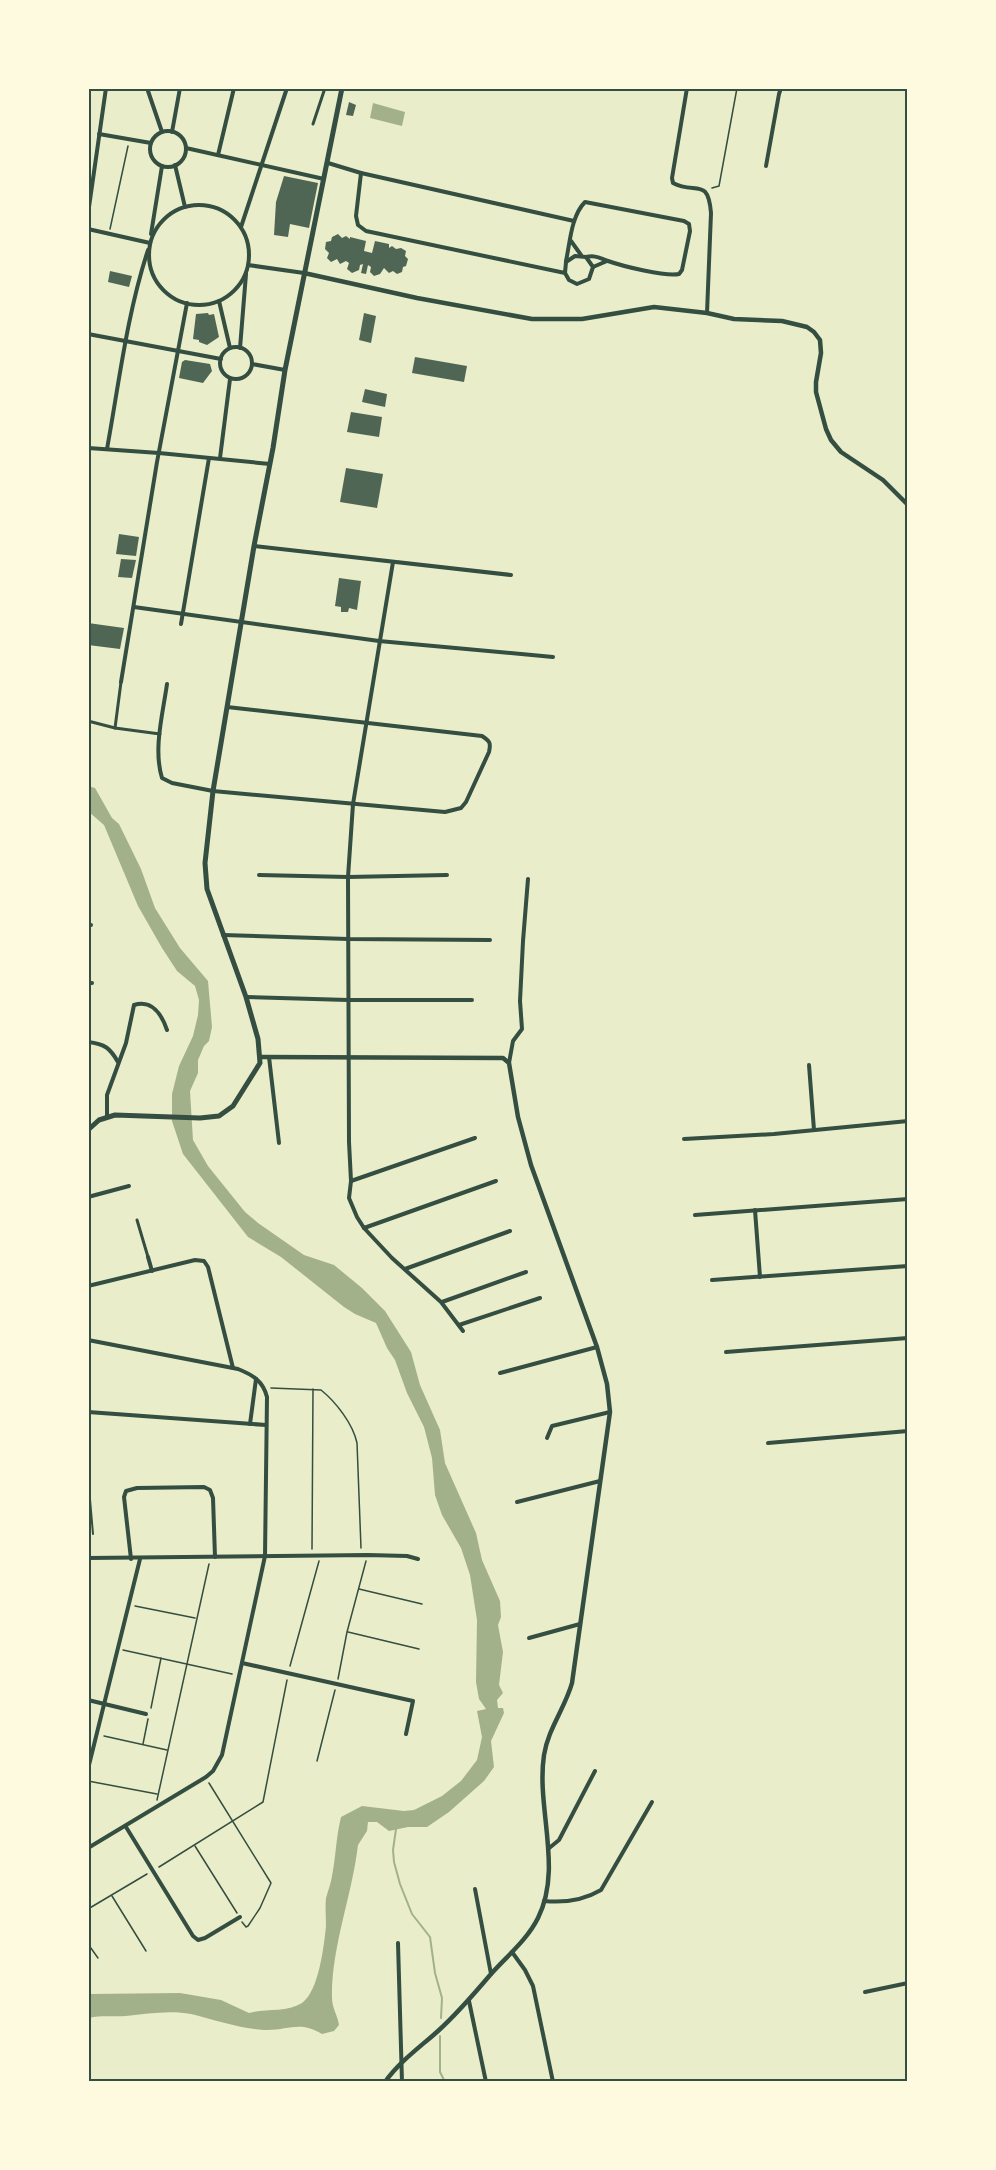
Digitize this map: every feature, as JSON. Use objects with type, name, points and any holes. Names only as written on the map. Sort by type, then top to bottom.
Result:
[{"type":"main road","points":[[88,1130],[106,1117],[125,1115],[200,1118],[219,1116],[233,1106],[257,1070],[261,1057],[246,997],[223,935],[205,876],[213,791],[254,546],[285,370],[342,88]]},
{"type":"street","points":[[88,214],[105,88]]},
{"type":"street","points":[[147,88],[162,132]]},
{"type":"street","points":[[172,132],[180,88]]},
{"type":"street","points":[[218,155],[234,88]]},
{"type":"street","points":[[241,228],[287,88]]},
{"type":"street","points":[[313,124],[325,88]]},
{"type":"street","points":[[687,88],[672,178],[673,183],[678,186],[701,189],[708,193],[711,213],[707,313]]},
{"type":"street","points":[[766,166],[782,88]]},
{"type":"street","points":[[162,132],[172,132],[182,138],[186,148],[184,157],[176,165],[162,166],[153,158],[150,151],[151,143],[162,132]]},
{"type":"street","points":[[99,134],[151,143]]},
{"type":"street","points":[[186,148],[325,179]]},
{"type":"street","points":[[328,163],[361,174],[574,221]]},
{"type":"street","points":[[176,165],[185,207]]},
{"type":"street","points":[[162,166],[150,243],[149,264],[154,278],[168,294],[187,303],[206,304],[219,301],[236,288],[247,267]]},
{"type":"street","points":[[361,174],[356,216],[358,225],[366,231],[565,273],[573,283],[581,284],[589,279],[593,267],[608,261]]},
{"type":"street","points":[[565,273],[566,262],[574,221],[580,206],[585,202],[684,221],[689,224],[690,231],[682,270],[679,274],[665,274],[608,261],[596,256],[570,258],[566,262]]},
{"type":"street","points":[[107,449],[142,268],[155,231],[173,212],[185,207],[200,205],[220,210],[232,217],[241,228],[249,249],[240,348]]},
{"type":"street","points":[[88,229],[150,243]]},
{"type":"street","points":[[571,240],[593,267]]},
{"type":"street","points":[[247,267],[304,273],[417,298],[532,318],[582,319],[649,307],[707,313],[734,319],[795,323],[814,332],[820,340],[821,353],[816,392],[828,435],[841,452],[876,475],[908,505]]},
{"type":"street","points":[[219,301],[230,348]]},
{"type":"street","points":[[115,729],[159,453],[187,303]]},
{"type":"street","points":[[88,334],[220,359]]},
{"type":"street","points":[[230,348],[240,348],[250,355],[252,364],[245,377],[230,379],[221,370],[220,359],[230,348]]},
{"type":"street","points":[[252,364],[285,370]]},
{"type":"street","points":[[220,458],[230,379]]},
{"type":"street","points":[[88,448],[270,464]]},
{"type":"street","points":[[181,624],[209,458]]},
{"type":"street","points":[[254,546],[511,574]]},
{"type":"street","points":[[393,562],[353,804],[348,877],[351,1181],[349,1198],[364,1228],[441,1302],[463,1331]]},
{"type":"street","points":[[134,607],[379,641],[553,657]]},
{"type":"street","points":[[167,684],[160,734],[159,768],[162,778],[172,783],[213,791],[445,812],[461,808],[466,802],[489,752],[489,740],[482,736],[227,707]]},
{"type":"street","points":[[88,721],[115,729],[160,734]]},
{"type":"street","points":[[259,875],[348,877],[447,875]]},
{"type":"street","points":[[385,2082],[400,2065],[469,2001],[530,1931],[544,1901],[549,1871],[543,1791],[544,1755],[547,1742],[568,1697],[610,1412],[607,1384],[597,1347],[531,1165],[518,1117],[509,1063],[513,1041],[522,1029],[520,1001],[528,879]]},
{"type":"street","points":[[223,935],[490,940]]},
{"type":"street","points":[[246,997],[472,1000]]},
{"type":"street","points":[[106,1117],[107,1095],[126,1043],[134,1005],[140,1003],[154,1008],[164,1019],[167,1030]]},
{"type":"street","points":[[88,1042],[105,1045],[119,1063]]},
{"type":"street","points":[[261,1057],[503,1058],[509,1063]]},
{"type":"street","points":[[269,1057],[279,1143]]},
{"type":"street","points":[[809,1065],[814,1130]]},
{"type":"street","points":[[684,1139],[908,1121]]},
{"type":"street","points":[[351,1181],[475,1138]]},
{"type":"street","points":[[364,1228],[496,1180]]},
{"type":"street","points":[[88,1197],[129,1186]]},
{"type":"street","points":[[695,1215],[908,1199]]},
{"type":"street","points":[[755,1210],[760,1277]]},
{"type":"street","points":[[137,1220],[152,1271]]},
{"type":"street","points":[[405,1269],[510,1231]]},
{"type":"street","points":[[88,1286],[195,1260],[204,1261],[208,1268],[233,1368]]},
{"type":"street","points":[[712,1280],[908,1266]]},
{"type":"street","points":[[441,1302],[526,1272]]},
{"type":"street","points":[[459,1325],[540,1298]]},
{"type":"street","points":[[726,1352],[908,1338]]},
{"type":"street","points":[[88,1340],[233,1368],[255,1377],[264,1387],[267,1397],[265,1556],[222,1755],[213,1771],[206,1777],[88,1848]]},
{"type":"street","points":[[500,1372],[597,1347]]},
{"type":"street","points":[[250,1424],[255,1377]]},
{"type":"street","points":[[88,1412],[266,1425]]},
{"type":"street","points":[[547,1438],[552,1426],[610,1412]]},
{"type":"street","points":[[768,1443],[908,1431]]},
{"type":"street","points":[[517,1502],[600,1481]]},
{"type":"street","points":[[131,1559],[124,1497],[126,1491],[137,1488],[204,1487],[210,1490],[213,1498],[213,1557]]},
{"type":"street","points":[[88,1558],[368,1555],[407,1556],[418,1559]]},
{"type":"street","points":[[88,1769],[140,1559]]},
{"type":"street","points":[[529,1638],[580,1624]]},
{"type":"street","points":[[242,1663],[413,1701],[406,1734]]},
{"type":"street","points":[[88,1700],[146,1714]]},
{"type":"street","points":[[547,1849],[559,1839],[595,1771]]},
{"type":"street","points":[[544,1901],[568,1901],[592,1896],[601,1890],[652,1802]]},
{"type":"street","points":[[126,1827],[193,1936],[198,1940],[206,1938],[240,1917]]},
{"type":"street","points":[[475,1889],[491,1974]]},
{"type":"street","points":[[398,1943],[402,2082]]},
{"type":"street","points":[[512,1952],[525,1970],[532,1986],[553,2082]]},
{"type":"street","points":[[865,1992],[908,1983]]},
{"type":"street","points":[[469,2001],[486,2082]]},
{"type":"lane","points":[[88,1476],[93,1534]]},
{"type":"path","points":[[708,193],[710,189],[719,186],[737,88]]},
{"type":"path","points":[[110,233],[129,139]]},
{"type":"path","points":[[264,1387],[321,1390],[328,1396],[355,1435],[362,1555]]},
{"type":"path","points":[[312,1556],[313,1389]]},
{"type":"path","points":[[317,1761],[337,1683],[347,1632],[368,1555]]},
{"type":"path","points":[[88,1909],[263,1802],[289,1673],[320,1556]]},
{"type":"path","points":[[156,1807],[196,1619],[213,1557]]},
{"type":"path","points":[[358,1588],[422,1604]]},
{"type":"path","points":[[130,1605],[196,1619]]},
{"type":"path","points":[[347,1632],[419,1649]]},
{"type":"path","points":[[118,1649],[239,1675]]},
{"type":"path","points":[[143,1744],[161,1658]]},
{"type":"path","points":[[96,1734],[168,1750]]},
{"type":"path","points":[[194,1844],[246,1927],[248,1926],[260,1908],[271,1884],[206,1777]]},
{"type":"path","points":[[88,1781],[158,1794]]},
{"type":"path","points":[[111,1895],[146,1951]]},
{"type":"path","points":[[88,1944],[98,1958]]},
{"type":"shaded area","points":[[373,103],[405,112],[402,126],[370,118]]},
{"type":"shaded area","points":[[88,786],[95,788],[112,818],[119,824],[141,869],[155,908],[180,948],[208,981],[212,1027],[209,1041],[204,1046],[198,1060],[198,1073],[190,1091],[193,1140],[208,1166],[245,1212],[304,1255],[334,1265],[385,1311],[411,1352],[420,1385],[440,1430],[445,1463],[476,1533],[482,1560],[500,1601],[501,1617],[498,1625],[503,1652],[499,1685],[503,1693],[497,1700],[498,1708],[503,1708],[504,1713],[491,1741],[494,1767],[484,1781],[449,1812],[427,1827],[408,1827],[389,1831],[377,1822],[368,1822],[367,1831],[358,1845],[335,1960],[332,1998],[339,2025],[334,2031],[322,2034],[300,2027],[273,2030],[254,2029],[175,2012],[89,2018],[89,1994],[180,1993],[221,2000],[249,2013],[289,2008],[302,2003],[308,1997],[317,1978],[322,1956],[326,1926],[326,1898],[332,1879],[341,1817],[362,1806],[414,1810],[442,1796],[461,1781],[477,1760],[482,1737],[477,1711],[486,1709],[479,1699],[476,1682],[477,1620],[470,1575],[461,1548],[442,1515],[435,1495],[432,1458],[424,1427],[376,1323],[344,1307],[281,1257],[248,1237],[183,1154],[172,1121],[172,1094],[179,1066],[193,1036],[199,1000],[195,986],[177,971],[138,906],[104,825],[89,812]]},
{"type":"building","points":[[349,102],[356,105],[353,116],[346,115]]},
{"type":"building","points":[[284,176],[318,183],[309,228],[290,224],[288,237],[274,235],[276,202]]},
{"type":"building","points":[[338,234],[342,238],[346,236],[350,239],[350,237],[366,241],[364,251],[372,253],[375,241],[389,244],[389,248],[392,246],[396,249],[401,248],[406,251],[405,256],[408,259],[406,266],[403,267],[402,272],[397,274],[393,271],[389,273],[384,268],[380,274],[374,276],[368,265],[366,274],[361,273],[363,264],[360,265],[359,270],[352,273],[347,269],[349,263],[346,261],[340,264],[337,259],[331,262],[327,258],[329,253],[325,249],[326,242],[331,241],[332,237]]},
{"type":"building","points":[[110,271],[132,276],[129,287],[108,282]]},
{"type":"building","points":[[208,313],[209,315],[214,314],[219,337],[207,345],[193,339],[196,314]]},
{"type":"building","points":[[364,313],[376,316],[371,343],[359,340]]},
{"type":"building","points":[[415,357],[467,366],[464,382],[412,373]]},
{"type":"building","points":[[185,360],[210,364],[212,371],[203,383],[179,378],[182,362]]},
{"type":"building","points":[[365,389],[387,394],[385,407],[362,402]]},
{"type":"building","points":[[351,412],[382,417],[379,437],[347,432]]},
{"type":"building","points":[[346,468],[383,474],[377,508],[340,502]]},
{"type":"building","points":[[119,534],[139,537],[136,556],[116,554]]},
{"type":"building","points":[[121,559],[136,560],[132,578],[118,577]]},
{"type":"building","points":[[339,578],[361,581],[357,610],[349,608],[348,612],[341,612],[341,607],[335,606]]},
{"type":"building","points":[[88,623],[124,628],[120,649],[88,645]]},
{"type":"waterway","points":[[396,1829],[394,1862],[412,1914],[430,1937],[435,1973],[442,1998],[441,2018]]},
{"type":"waterway","points":[[440,2036],[440,2072],[445,2082]]}]
